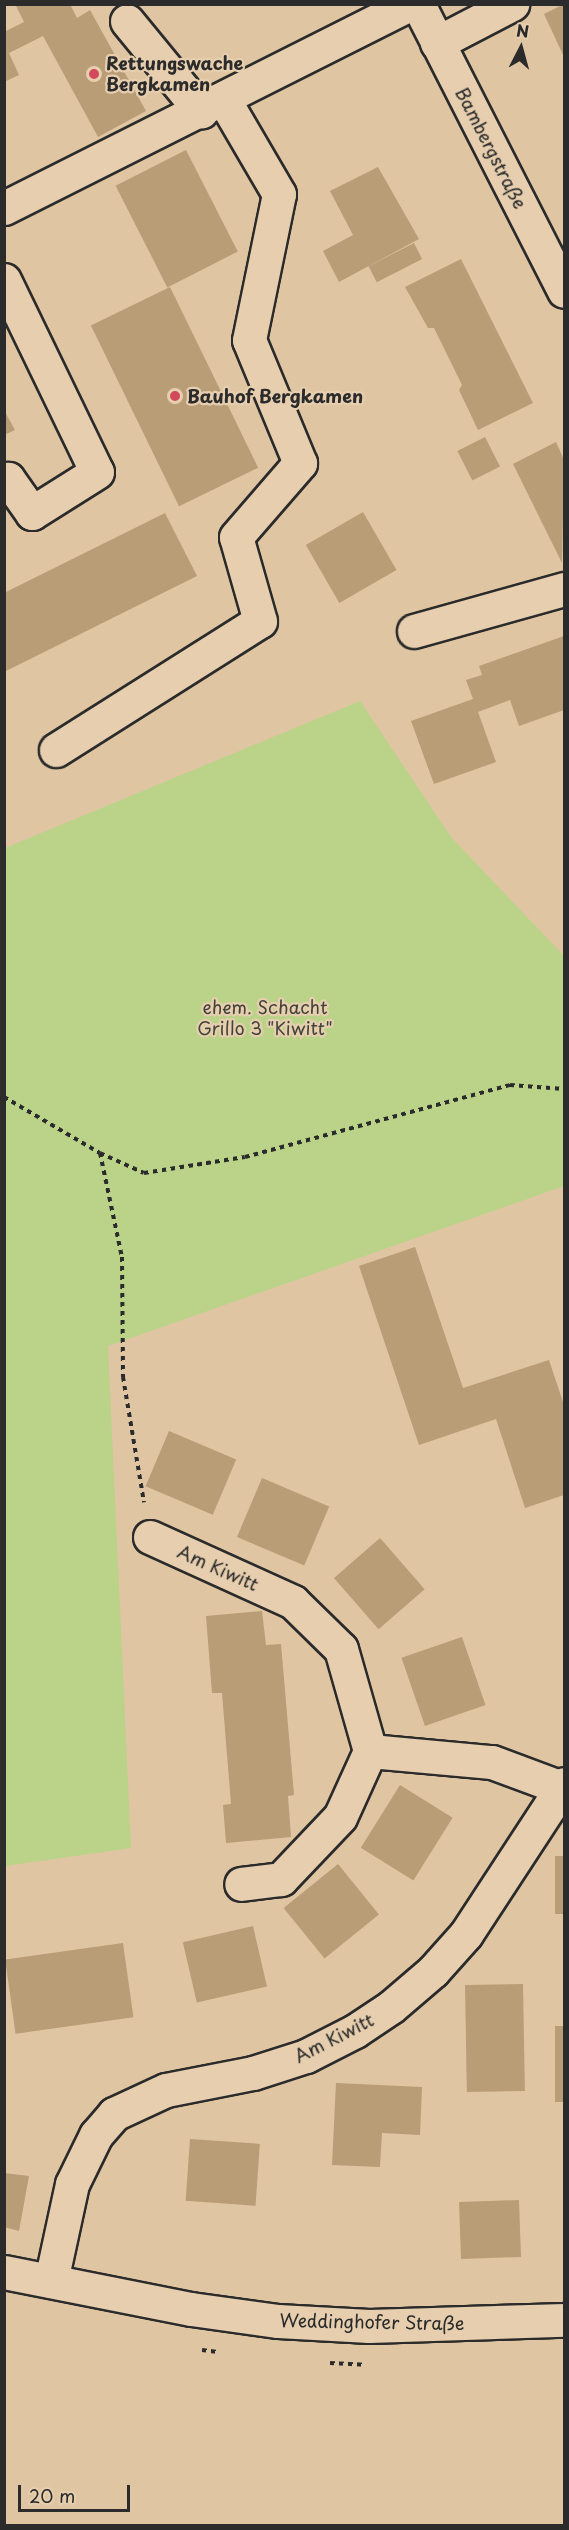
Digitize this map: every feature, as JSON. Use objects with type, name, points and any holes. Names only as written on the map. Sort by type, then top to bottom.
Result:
[{"type":"street","points":[[4,208],[212,106],[409,4]]},
{"type":"street","name":"Bambergstraße","points":[[418,4],[564,291]]},
{"type":"street","points":[[437,43],[512,4]]},
{"type":"street","points":[[56,750],[260,621],[236,537],[300,463],[249,340],[279,194],[212,106],[127,21]]},
{"type":"street","points":[[4,280],[97,472],[32,513],[8,479],[4,480]]},
{"type":"street","points":[[414,631],[564,589]]},
{"type":"street","name":"Am Kiwitt","points":[[51,2281],[72,2184],[96,2135],[114,2114],[166,2090],[253,2073],[306,2056],[355,2031],[391,2007],[433,1971],[466,1934],[563,1786],[492,1762],[370,1751],[340,1649],[293,1602],[150,1537]]},
{"type":"street","points":[[240,1884],[281,1879],[340,1817],[370,1751]]},
{"type":"street","name":"Weddinghofer Straße","points":[[4,2272],[191,2309],[278,2320],[369,2326],[564,2320]]},
{"type":"path","points":[[4,1097],[100,1153],[144,1173],[245,1156],[510,1085],[564,1089]]},
{"type":"path","points":[[100,1153],[122,1257],[123,1377],[150,1537]]},
{"type":"green space","name":"ehem. Schacht Grillo 3 \"Kiwitt\"","points":[[360,701],[451,837],[564,956],[564,1186],[108,1346],[131,1848],[5,1866],[5,848]]},
{"type":"building","name":"Rettungswache Bergkamen","points":[[15,4],[70,4],[77,18],[90,10],[146,111],[98,137],[43,36],[9,53],[19,75],[4,82],[4,32],[24,22]]},
{"type":"building","points":[[564,4],[564,57],[544,14]]},
{"type":"building","points":[[186,150],[238,252],[167,287],[116,186]]},
{"type":"building","points":[[378,167],[419,239],[339,282],[323,251],[353,235],[330,191]]},
{"type":"building","points":[[414,243],[422,259],[377,282],[369,266]]},
{"type":"building","points":[[461,259],[533,403],[478,430],[459,390],[462,385],[434,328],[428,328],[405,287]]},
{"type":"building","name":"Bauhof Bergkamen","points":[[170,287],[258,468],[179,506],[91,326]]},
{"type":"building","points":[[4,410],[15,430],[4,435]]},
{"type":"building","points":[[485,437],[500,466],[472,480],[457,451]]},
{"type":"building","points":[[556,442],[564,460],[562,563],[513,464]]},
{"type":"building","points":[[363,512],[397,570],[339,603],[306,545]]},
{"type":"building","points":[[165,513],[197,576],[4,672],[4,593]]},
{"type":"building","points":[[564,636],[564,710],[519,726],[510,700],[478,712],[496,762],[434,784],[411,721],[473,699],[466,680],[482,675],[479,666]]},
{"type":"building","points":[[415,1247],[463,1388],[549,1360],[564,1405],[564,1495],[525,1508],[496,1419],[419,1445],[359,1266]]},
{"type":"building","points":[[169,1431],[236,1460],[213,1515],[146,1486]]},
{"type":"building","points":[[262,1478],[329,1507],[304,1565],[237,1537]]},
{"type":"building","points":[[380,1538],[425,1589],[379,1629],[334,1578]]},
{"type":"building","points":[[262,1611],[266,1645],[281,1644],[294,1795],[288,1796],[291,1837],[226,1843],[223,1805],[231,1804],[222,1693],[212,1693],[206,1616]]},
{"type":"building","points":[[462,1637],[485,1705],[425,1726],[401,1658]]},
{"type":"building","points":[[400,1785],[453,1818],[413,1881],[361,1848]]},
{"type":"building","points":[[555,1856],[564,1856],[564,1914],[555,1914]]},
{"type":"building","points":[[338,1864],[379,1915],[325,1959],[284,1908]]},
{"type":"building","points":[[253,1926],[267,1986],[197,2003],[183,1942]]},
{"type":"building","points":[[123,1943],[133,2017],[16,2034],[5,1960]]},
{"type":"building","points":[[523,1984],[525,2091],[467,2092],[465,1985]]},
{"type":"building","points":[[555,2026],[564,2026],[564,2102],[555,2102]]},
{"type":"building","points":[[336,2083],[422,2087],[420,2135],[382,2133],[380,2167],[332,2165]]},
{"type":"building","points":[[190,2139],[260,2144],[256,2206],[186,2201]]},
{"type":"building","points":[[4,2173],[29,2176],[19,2231],[4,2227]]},
{"type":"building","points":[[519,2200],[521,2257],[461,2259],[459,2202]]},
{"type":"place","name":"Rettungswache Bergkamen","points":[[94,74]]},
{"type":"place","name":"Bauhof Bergkamen","points":[[175,396]]}]
